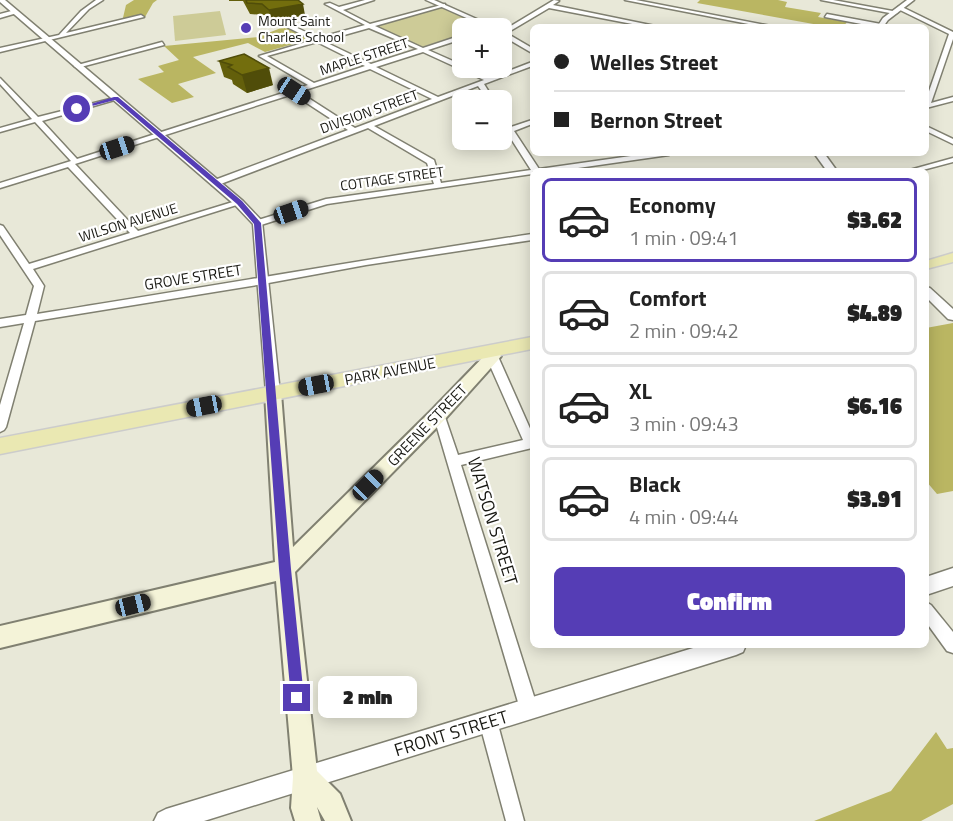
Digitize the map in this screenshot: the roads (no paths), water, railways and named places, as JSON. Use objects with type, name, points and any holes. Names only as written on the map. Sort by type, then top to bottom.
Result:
[{"type":"main road","points":[[929,264],[953,257]]},
{"type":"main road","name":"PARK AVENUE","points":[[0,446],[273,393],[491,354],[530,344]]},
{"type":"main road","name":"GREENE STREET","points":[[285,569],[439,414],[491,354]]},
{"type":"main road","points":[[273,393],[285,569],[305,777],[304,808],[308,821]]},
{"type":"main road","points":[[0,637],[285,569]]},
{"type":"main road","points":[[305,777],[331,803],[338,821]]},
{"type":"street","points":[[1,0],[52,38],[78,66],[239,203],[258,223],[273,393]]},
{"type":"street","points":[[52,38],[73,25],[84,9],[100,0]]},
{"type":"street","points":[[339,9],[371,0]]},
{"type":"street","points":[[429,0],[471,18]]},
{"type":"street","points":[[512,27],[558,0]]},
{"type":"street","points":[[628,0],[757,24]]},
{"type":"street","points":[[824,0],[898,10],[952,34],[929,97]]},
{"type":"street","points":[[882,24],[885,19],[911,0]]},
{"type":"street","points":[[328,3],[368,25],[452,63]]},
{"type":"street","points":[[313,85],[262,56],[443,5]]},
{"type":"street","points":[[549,6],[642,24]]},
{"type":"street","points":[[0,16],[15,12]]},
{"type":"street","points":[[827,16],[870,24]]},
{"type":"street","points":[[0,50],[141,17]]},
{"type":"street","points":[[601,22],[608,17]]},
{"type":"street","points":[[285,24],[438,100]]},
{"type":"street","points":[[512,39],[530,50]]},
{"type":"street","name":"MAPLE STREET","points":[[0,186],[452,40]]},
{"type":"street","points":[[78,66],[162,44]]},
{"type":"street","name":"DIVISION STREET","points":[[216,183],[530,65]]},
{"type":"street","points":[[486,78],[490,80]]},
{"type":"street","points":[[2,84],[37,120],[136,234]]},
{"type":"street","points":[[480,84],[484,90]]},
{"type":"street","points":[[294,91],[354,130]]},
{"type":"street","points":[[0,130],[116,98]]},
{"type":"street","points":[[929,104],[953,99]]},
{"type":"street","points":[[512,129],[530,123]]},
{"type":"street","points":[[369,125],[431,162],[438,185]]},
{"type":"street","points":[[929,130],[953,142]]},
{"type":"street","points":[[512,135],[534,168]]},
{"type":"street","points":[[618,156],[621,160]]},
{"type":"street","name":"COTTAGE STREET","points":[[559,168],[648,156]]},
{"type":"street","points":[[922,168],[953,160]]},
{"type":"street","name":"COTTAGE STREET","points":[[258,223],[326,201],[530,172]]},
{"type":"street","name":"WILSON AVENUE","points":[[26,268],[239,203]]},
{"type":"street","points":[[0,228],[39,286],[0,427]]},
{"type":"street","name":"GROVE STREET","points":[[0,323],[530,237]]},
{"type":"street","points":[[929,294],[953,316]]},
{"type":"street","points":[[491,354],[530,439]]},
{"type":"street","name":"WATSON STREET","points":[[439,414],[530,709]]},
{"type":"street","points":[[454,461],[530,443]]},
{"type":"street","points":[[929,585],[953,577]]},
{"type":"street","points":[[929,614],[953,645]]},
{"type":"street","name":"FRONT STREET","points":[[166,821],[726,648]]},
{"type":"street","points":[[488,721],[515,821]]},
{"type":"place","name":"Mount Saint Charles School","points":[[246,28]]}]
